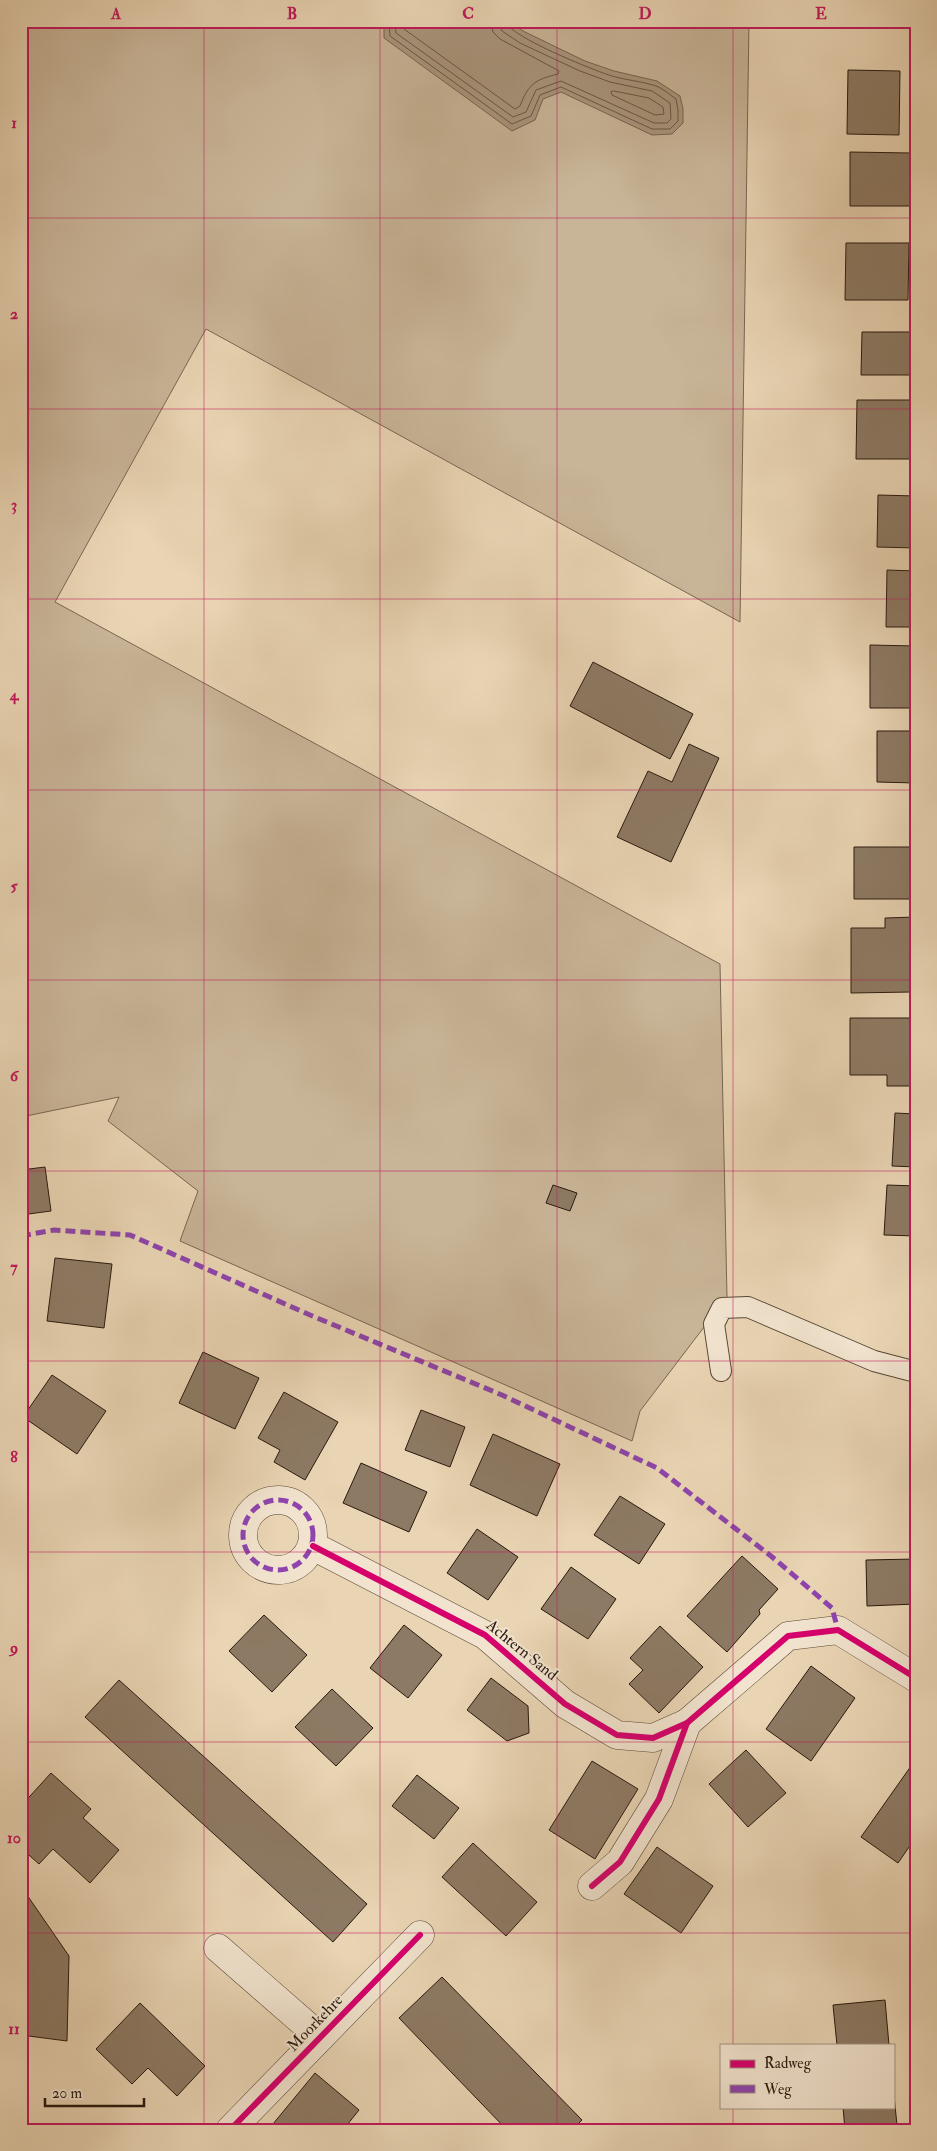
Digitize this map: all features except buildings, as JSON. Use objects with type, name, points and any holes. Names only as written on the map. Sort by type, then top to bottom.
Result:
[{"type":"street","name":"Achtern Sand","points":[[313,1546],[485,1635],[565,1704],[617,1735],[653,1738],[687,1723],[788,1636],[838,1630],[916,1678]]},
{"type":"street","name":"Achtern Sand","points":[[592,1886],[620,1862],[659,1799],[687,1723]]},
{"type":"street","name":"Moorkehre","points":[[230,2130],[420,1935]]},
{"type":"street","name":"Moorkehre","points":[[218,1948],[320,2038]]},
{"type":"lane","points":[[721,1371],[714,1324],[722,1308],[748,1307],[874,1361],[916,1372]]},
{"type":"shaded area","points":[[21,21],[749,21],[740,622],[206,329],[55,602],[720,964],[727,1297],[640,1411],[632,1441],[180,1241],[198,1191],[108,1121],[119,1097],[21,1117]]},
{"type":"water","points":[[384,21],[506,21],[585,61],[614,71],[657,81],[680,96],[683,109],[683,123],[672,134],[652,135],[561,92],[543,99],[535,120],[512,131],[384,38]]},
{"type":"marked path","points":[[21,1236],[54,1230],[130,1235],[310,1315],[502,1395],[657,1468],[771,1556],[832,1608],[838,1630]]},
{"type":"marked path","points":[[285,1500],[298,1506],[307,1515],[311,1521],[313,1535],[311,1549],[303,1560],[292,1568],[271,1570],[264,1568],[253,1560],[245,1549],[243,1528],[245,1521],[253,1510],[264,1502],[285,1500]]},
{"type":"cycle path","points":[[313,1546],[485,1635],[565,1704],[617,1735],[653,1738],[687,1723]]},
{"type":"cycle path","points":[[592,1886],[620,1862],[659,1799],[687,1723],[788,1636],[838,1630],[916,1678]]},
{"type":"cycle path","points":[[230,2130],[420,1935]]}]
